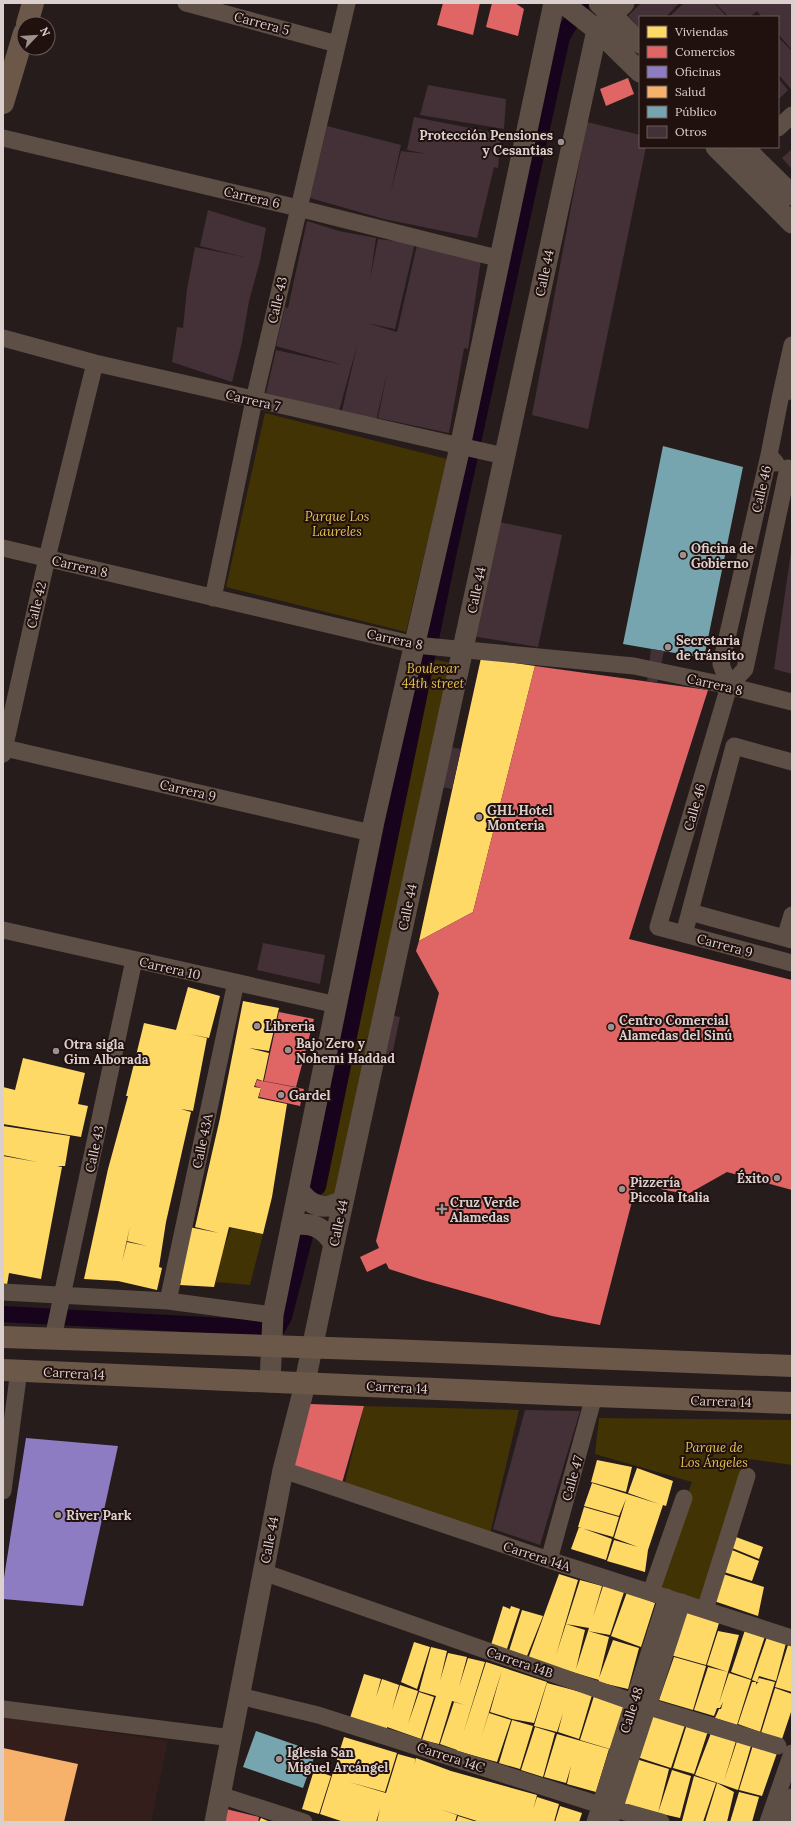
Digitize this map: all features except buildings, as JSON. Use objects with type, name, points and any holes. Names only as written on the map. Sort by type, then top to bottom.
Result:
[{"type":"main road","points":[[29,16],[33,3]]},
{"type":"main road","points":[[3,103],[17,56]]},
{"type":"main road","points":[[3,1337],[54,1333],[272,1329],[313,1347],[792,1366]]},
{"type":"main road","name":"Carrera 14","points":[[11,1370],[594,1396],[792,1403]]},
{"type":"street","name":"Carrera 5","points":[[186,3],[337,44]]},
{"type":"street","name":"Calle 43","points":[[213,598],[254,400],[347,3]]},
{"type":"street","points":[[270,1382],[272,1329],[291,1226],[371,833],[420,645],[465,448],[501,259],[561,4],[593,27],[639,71]]},
{"type":"street","points":[[593,27],[608,6],[639,42]]},
{"type":"street","name":"Calle 44","points":[[215,1822],[283,1470],[313,1347],[498,455],[593,27]]},
{"type":"street","points":[[779,127],[792,115]]},
{"type":"street","name":"Carrera 6","points":[[3,138],[298,208],[501,259]]},
{"type":"street","points":[[721,148],[746,153],[792,195]]},
{"type":"street","points":[[746,153],[792,223]]},
{"type":"street","name":"Carrera 7","points":[[3,338],[95,363],[498,455]]},
{"type":"street","points":[[786,392],[792,345]]},
{"type":"street","name":"Calle 42","points":[[4,751],[9,702],[47,558],[95,363]]},
{"type":"street","name":"Calle 46","points":[[729,686],[721,664],[768,455],[786,392]]},
{"type":"street","points":[[768,455],[777,464],[790,467]]},
{"type":"street","name":"Calle 46","points":[[658,927],[729,686],[745,669],[790,467]]},
{"type":"street","name":"Carrera 8","points":[[3,548],[420,645],[634,666],[729,686],[792,702]]},
{"type":"street","points":[[684,934],[734,746],[792,762]]},
{"type":"street","name":"Carrera 9","points":[[4,751],[371,833]]},
{"type":"street","name":"Carrera 9","points":[[690,912],[789,939]]},
{"type":"street","points":[[789,939],[792,914]]},
{"type":"street","name":"Carrera 9","points":[[658,927],[792,963]]},
{"type":"street","name":"Carrera 10","points":[[3,930],[337,1005]]},
{"type":"street","name":"Calle 43","points":[[54,1333],[134,960]]},
{"type":"street","name":"Calle 43A","points":[[168,1301],[236,982]]},
{"type":"street","points":[[299,1190],[309,1202],[322,1207],[330,1206],[343,1200]]},
{"type":"street","points":[[291,1226],[308,1224],[316,1226],[330,1236],[334,1244]]},
{"type":"street","points":[[3,1292],[62,1300],[168,1301],[272,1329]]},
{"type":"street","points":[[3,1491],[11,1370]]},
{"type":"street","name":"Calle 47","points":[[549,1560],[594,1396]]},
{"type":"street","name":"Carrera 14A","points":[[283,1470],[549,1560],[792,1638]]},
{"type":"street","points":[[706,1610],[747,1476]]},
{"type":"street","points":[[651,1592],[684,1498]]},
{"type":"street","name":"Carrera 14B","points":[[263,1572],[640,1704],[785,1750]]},
{"type":"street","name":"Calle 48","points":[[595,1822],[608,1812],[640,1704],[674,1600]]},
{"type":"street","name":"Carrera 14C","points":[[240,1696],[318,1715],[608,1812],[661,1822]]},
{"type":"street","points":[[3,1710],[232,1738]]},
{"type":"street","points":[[768,1822],[785,1750]]},
{"type":"street","points":[[220,1795],[304,1822]]},
{"type":"street","points":[[784,1822],[792,1797]]},
{"type":"shaded area","points":[[3,1717],[168,1741],[151,1822],[3,1822]]},
{"type":"green space","name":"Parque Los Laureles","points":[[265,413],[447,459],[406,632],[226,587]]},
{"type":"green space","name":"Boulevar 44th street","points":[[422,657],[451,663],[334,1196],[315,1194],[310,1190]]},
{"type":"green space","points":[[231,1228],[263,1234],[250,1285],[216,1282],[222,1253]]},
{"type":"green space","points":[[364,1406],[519,1410],[490,1534],[343,1490]]},
{"type":"green space","name":"Parque de Los Ángeles","points":[[599,1418],[792,1420],[792,1465],[750,1459],[703,1605],[652,1589],[692,1482],[595,1454]]},
{"type":"waterway","points":[[318,1187],[448,556],[562,37],[582,3]]},
{"type":"waterway","points":[[3,1314],[277,1329],[284,1317],[305,1236]]},
{"type":"place","name":"Protección Pensiones y Cesantias","points":[[561,142]]},
{"type":"place","name":"Oficina de Gobierno","points":[[683,555]]},
{"type":"place","name":"Secretaria de tránsito","points":[[668,647]]},
{"type":"place","name":"GHL Hotel Monteria","points":[[479,817]]},
{"type":"place","name":"Libreria","points":[[257,1026]]},
{"type":"place","name":"Centro Comercial Alamedas del Sinú","points":[[611,1027]]},
{"type":"place","name":"Bajo Zero y Nohemi Haddad","points":[[288,1050]]},
{"type":"place","name":"Otra sigla Gim Alborada","points":[[56,1051]]},
{"type":"place","name":"Gardel","points":[[281,1095]]},
{"type":"place","name":"Éxito","points":[[777,1178]]},
{"type":"place","name":"Pizzería Piccola Italia","points":[[622,1189]]},
{"type":"place","name":"Cruz Verde Alamedas","points":[[442,1209]]},
{"type":"place","name":"River Park","points":[[58,1515]]},
{"type":"place","name":"Iglesia San Miguel Arcángel","points":[[279,1759]]}]
